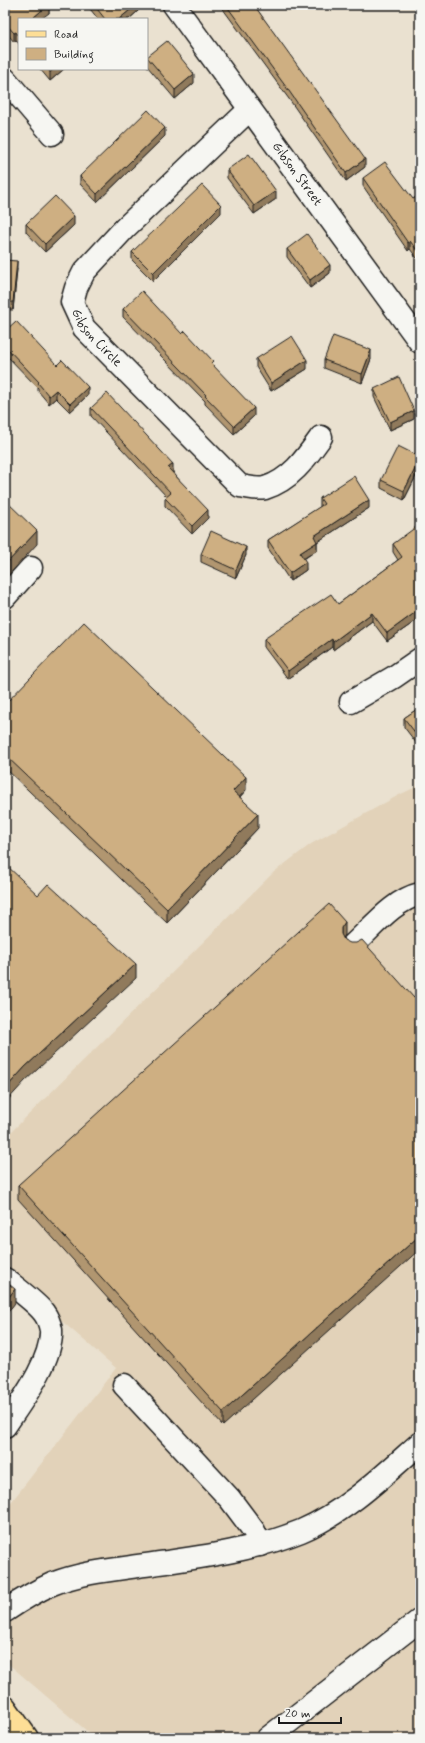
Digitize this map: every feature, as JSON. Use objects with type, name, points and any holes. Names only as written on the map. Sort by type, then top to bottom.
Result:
[{"type":"main road","points":[[5,1707],[26,1738]]},
{"type":"street","name":"Gibson Street","points":[[174,5],[420,342]]},
{"type":"street","points":[[5,79],[52,134]]},
{"type":"street","name":"Gibson Circle","points":[[250,109],[125,228],[89,266],[76,288],[72,302],[84,328],[240,486],[264,488],[281,480],[302,464],[321,437]]},
{"type":"street","points":[[5,597],[31,568]]},
{"type":"street","points":[[351,702],[394,678],[420,659]]},
{"type":"street","points":[[353,944],[394,908],[412,896],[420,894]]},
{"type":"street","points":[[5,1279],[44,1312],[51,1329],[49,1346],[41,1366],[22,1400],[5,1426]]},
{"type":"street","points":[[124,1385],[230,1499],[254,1531],[260,1545]]},
{"type":"street","points":[[5,1611],[53,1584],[90,1572],[210,1555],[260,1545],[300,1531],[326,1518],[366,1490],[420,1443]]},
{"type":"street","points":[[268,1738],[420,1620]]},
{"type":"shaded area","points":[[420,785],[420,1738],[95,1738],[5,1661],[5,1510],[116,1368],[5,1272],[5,1138],[274,872],[311,844],[399,795]]},
{"type":"building","points":[[5,5],[48,5],[34,17],[35,18],[18,18],[18,35],[16,32],[14,33],[5,23]]},
{"type":"building","points":[[94,5],[136,5],[120,18],[104,18]]},
{"type":"building","points":[[226,5],[254,5],[365,159],[346,173],[289,91]]},
{"type":"building","points":[[167,41],[194,74],[175,90],[148,58],[148,56]]},
{"type":"building","points":[[148,110],[165,128],[97,194],[80,176]]},
{"type":"building","points":[[249,154],[276,191],[254,206],[227,170]]},
{"type":"building","points":[[385,162],[413,199],[420,195],[420,254],[410,241],[408,243],[363,178]]},
{"type":"building","points":[[202,185],[221,205],[153,273],[132,252]]},
{"type":"building","points":[[55,196],[74,216],[45,244],[26,224]]},
{"type":"building","points":[[307,234],[330,265],[310,280],[287,249]]},
{"type":"building","points":[[5,260],[17,261],[13,302],[5,302]]},
{"type":"building","points":[[142,291],[182,334],[185,331],[213,361],[211,363],[254,408],[234,426],[123,309]]},
{"type":"building","points":[[16,321],[57,365],[62,360],[88,387],[70,404],[56,390],[49,396],[38,383],[39,382],[5,346],[5,331]]},
{"type":"building","points":[[292,336],[307,360],[271,383],[256,359]]},
{"type":"building","points":[[333,336],[371,350],[362,374],[324,360]]},
{"type":"building","points":[[399,377],[414,411],[390,422],[374,389]]},
{"type":"building","points":[[107,393],[173,464],[168,468],[208,510],[192,526],[165,498],[171,493],[91,408]]},
{"type":"building","points":[[398,446],[420,457],[404,491],[381,480]]},
{"type":"building","points":[[354,476],[369,500],[314,536],[317,542],[300,553],[306,562],[290,573],[268,540],[324,504],[320,498]]},
{"type":"building","points":[[5,500],[37,531],[5,565]]},
{"type":"building","points":[[416,527],[420,532],[420,609],[387,633],[372,613],[333,642],[332,639],[288,671],[264,639],[331,594],[338,604],[402,557],[393,544]]},
{"type":"building","points":[[211,531],[246,547],[236,570],[201,554]]},
{"type":"building","points":[[84,622],[246,777],[233,791],[258,814],[167,909],[5,755],[5,704]]},
{"type":"building","points":[[420,707],[420,739],[404,718]]},
{"type":"building","points":[[5,864],[38,895],[48,884],[136,964],[25,1067],[5,1089]]},
{"type":"building","points":[[329,904],[345,922],[341,928],[341,934],[344,940],[350,943],[356,943],[362,940],[414,998],[420,992],[420,1235],[223,1412],[18,1185]]},
{"type":"building","points":[[5,1281],[15,1289],[5,1302]]}]
